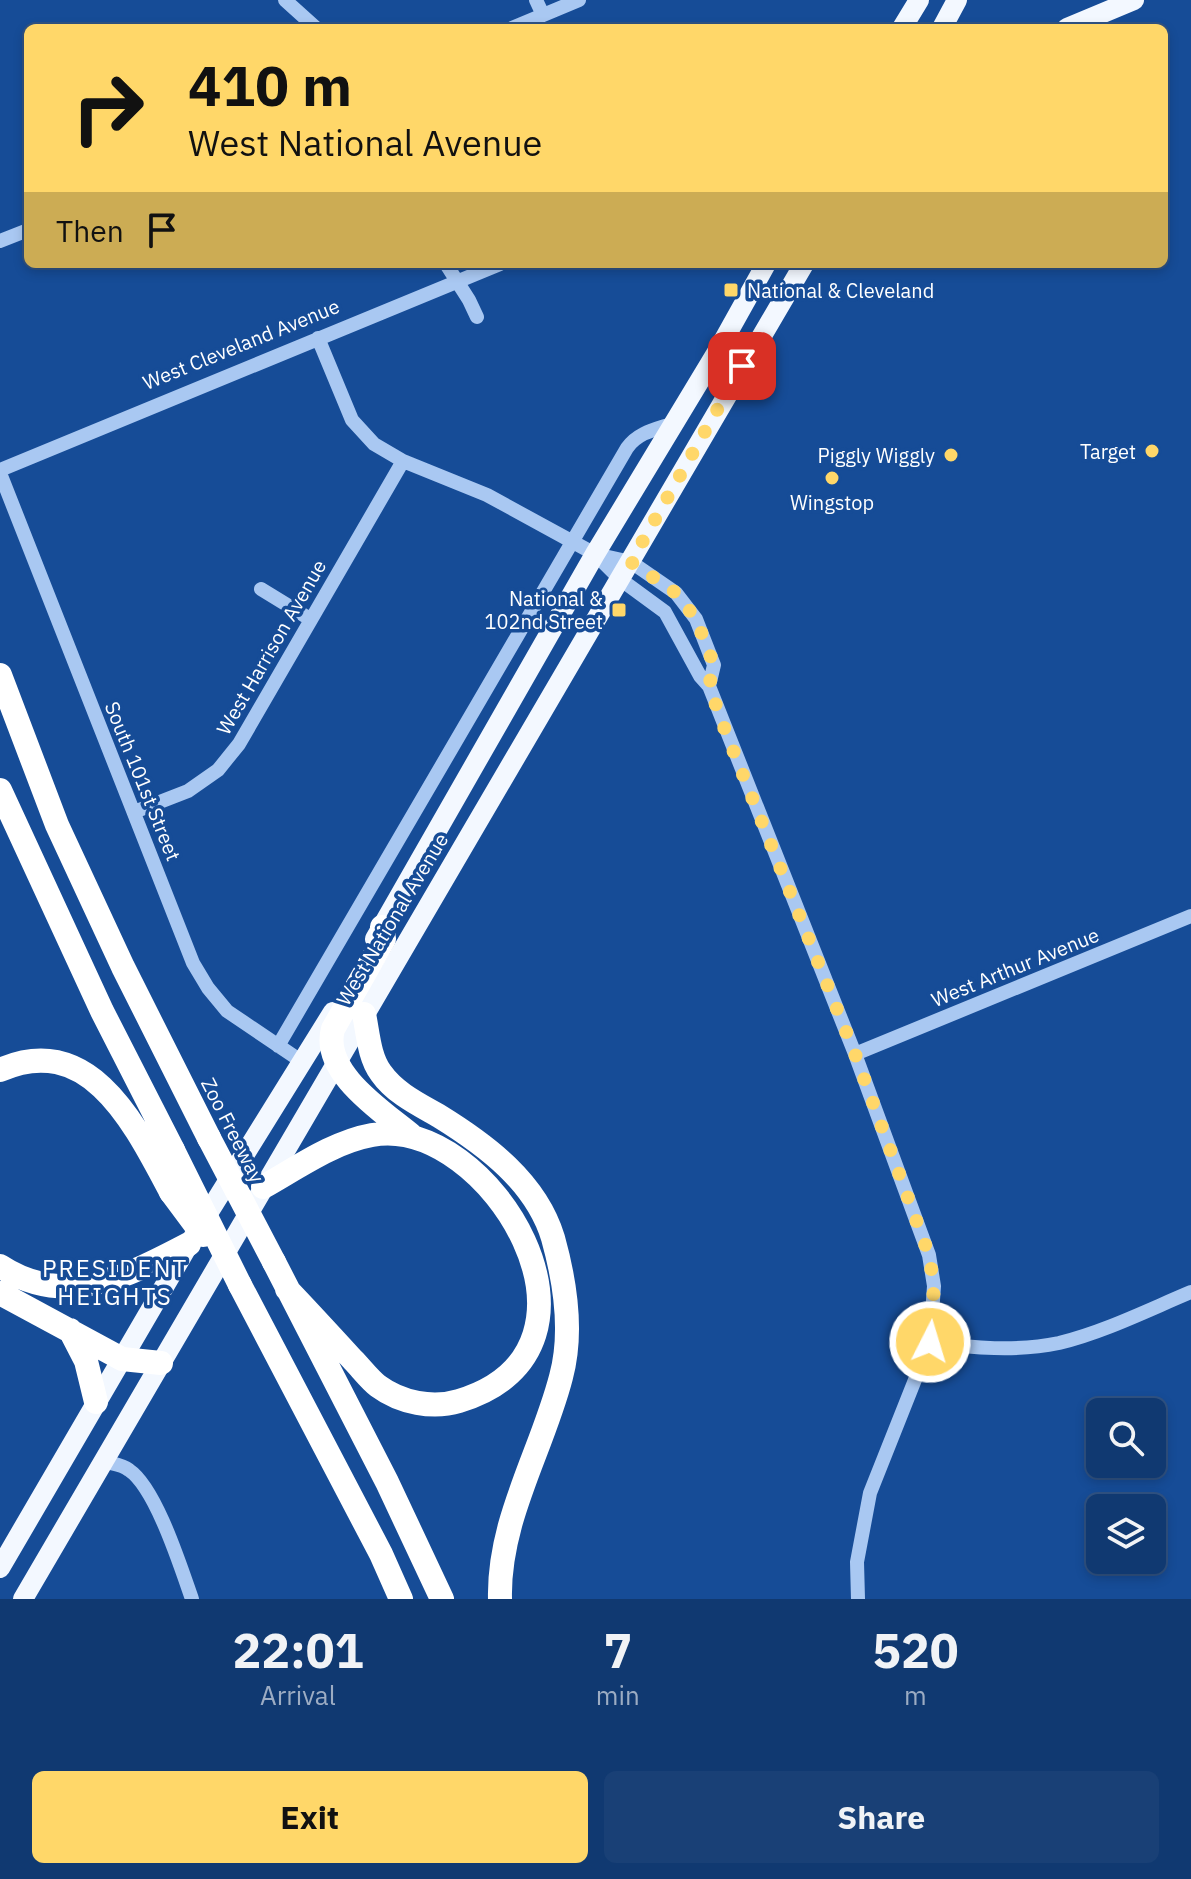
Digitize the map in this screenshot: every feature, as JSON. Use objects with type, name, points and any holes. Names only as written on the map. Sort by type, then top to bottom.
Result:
[{"type":"highway","name":"Zoo Freeway","points":[[0,675],[57,825],[123,967],[387,1482],[442,1599]]},
{"type":"highway","points":[[0,790],[95,998],[381,1554],[401,1599]]},
{"type":"highway","points":[[287,1289],[379,1387],[411,1402],[441,1406],[494,1388],[519,1365],[534,1337],[540,1310],[538,1279],[528,1248],[511,1216],[488,1186],[453,1157],[411,1135],[373,1105],[352,1085],[336,1062],[329,1041],[333,1029],[384,939],[382,927]]},
{"type":"highway","points":[[364,1014],[379,1071],[397,1091],[491,1151],[518,1178],[538,1207],[552,1236],[563,1283],[567,1321],[562,1375],[505,1539],[500,1599]]},
{"type":"highway","points":[[0,1070],[43,1060],[72,1066],[109,1092],[133,1122],[171,1192],[245,1293]]},
{"type":"highway","points":[[263,1187],[334,1147],[373,1135],[411,1135]]},
{"type":"highway","points":[[0,1266],[15,1276],[53,1287],[104,1283],[143,1269],[189,1244]]},
{"type":"highway","points":[[0,1293],[122,1359],[161,1363]]},
{"type":"highway","points":[[70,1330],[86,1361],[96,1402]]},
{"type":"main road","points":[[904,24],[919,0]]},
{"type":"main road","points":[[1077,24],[1134,0]]},
{"type":"main road","name":"West National Avenue","points":[[0,1568],[189,1244],[304,1063],[595,554],[764,268]]},
{"type":"main road","name":"West National Avenue","points":[[23,1599],[106,1462],[263,1187],[802,268]]},
{"type":"street","points":[[285,0],[312,24]]},
{"type":"street","points":[[536,0],[543,15]]},
{"type":"street","points":[[522,24],[579,0]]},
{"type":"street","points":[[0,241],[24,232]]},
{"type":"street","points":[[448,268],[477,317]]},
{"type":"street","name":"West Cleveland Avenue","points":[[0,472],[490,268]]},
{"type":"street","points":[[318,338],[352,420],[374,444],[403,461],[487,495],[571,543],[676,593],[696,619],[714,665],[709,686]]},
{"type":"street","points":[[278,1046],[633,439],[674,423]]},
{"type":"street","name":"West Harrison Avenue","points":[[134,812],[188,791],[218,770],[239,744],[403,461]]},
{"type":"street","name":"South 101st Street","points":[[0,472],[193,963],[227,1011],[304,1063]]},
{"type":"street","points":[[626,570],[665,612],[700,676],[709,686],[855,1054],[929,1255],[934,1286],[930,1342],[870,1493],[857,1562],[858,1599]]},
{"type":"street","points":[[261,589],[310,619]]},
{"type":"street","name":"West Arthur Avenue","points":[[855,1054],[1191,916]]},
{"type":"street","points":[[930,1342],[997,1349],[1057,1343],[1082,1337],[1191,1292]]},
{"type":"street","points":[[106,1462],[131,1470],[143,1484],[165,1526],[192,1599]]},
{"type":"place","name":"National & Cleveland","points":[[731,290]]},
{"type":"place","name":"Target","points":[[1152,451]]},
{"type":"place","name":"Piggly Wiggly","points":[[951,455]]},
{"type":"place","name":"Wingstop","points":[[832,478]]},
{"type":"place","name":"National & 102nd Street","points":[[619,610]]},
{"type":"district","name":"PRESIDENT HEIGHTS","points":[[115,1282]]},
{"type":"route","points":[[742,366],[631,562],[676,593],[696,619],[714,665],[709,686],[725,730],[855,1054],[929,1255],[934,1286],[930,1342]]}]
